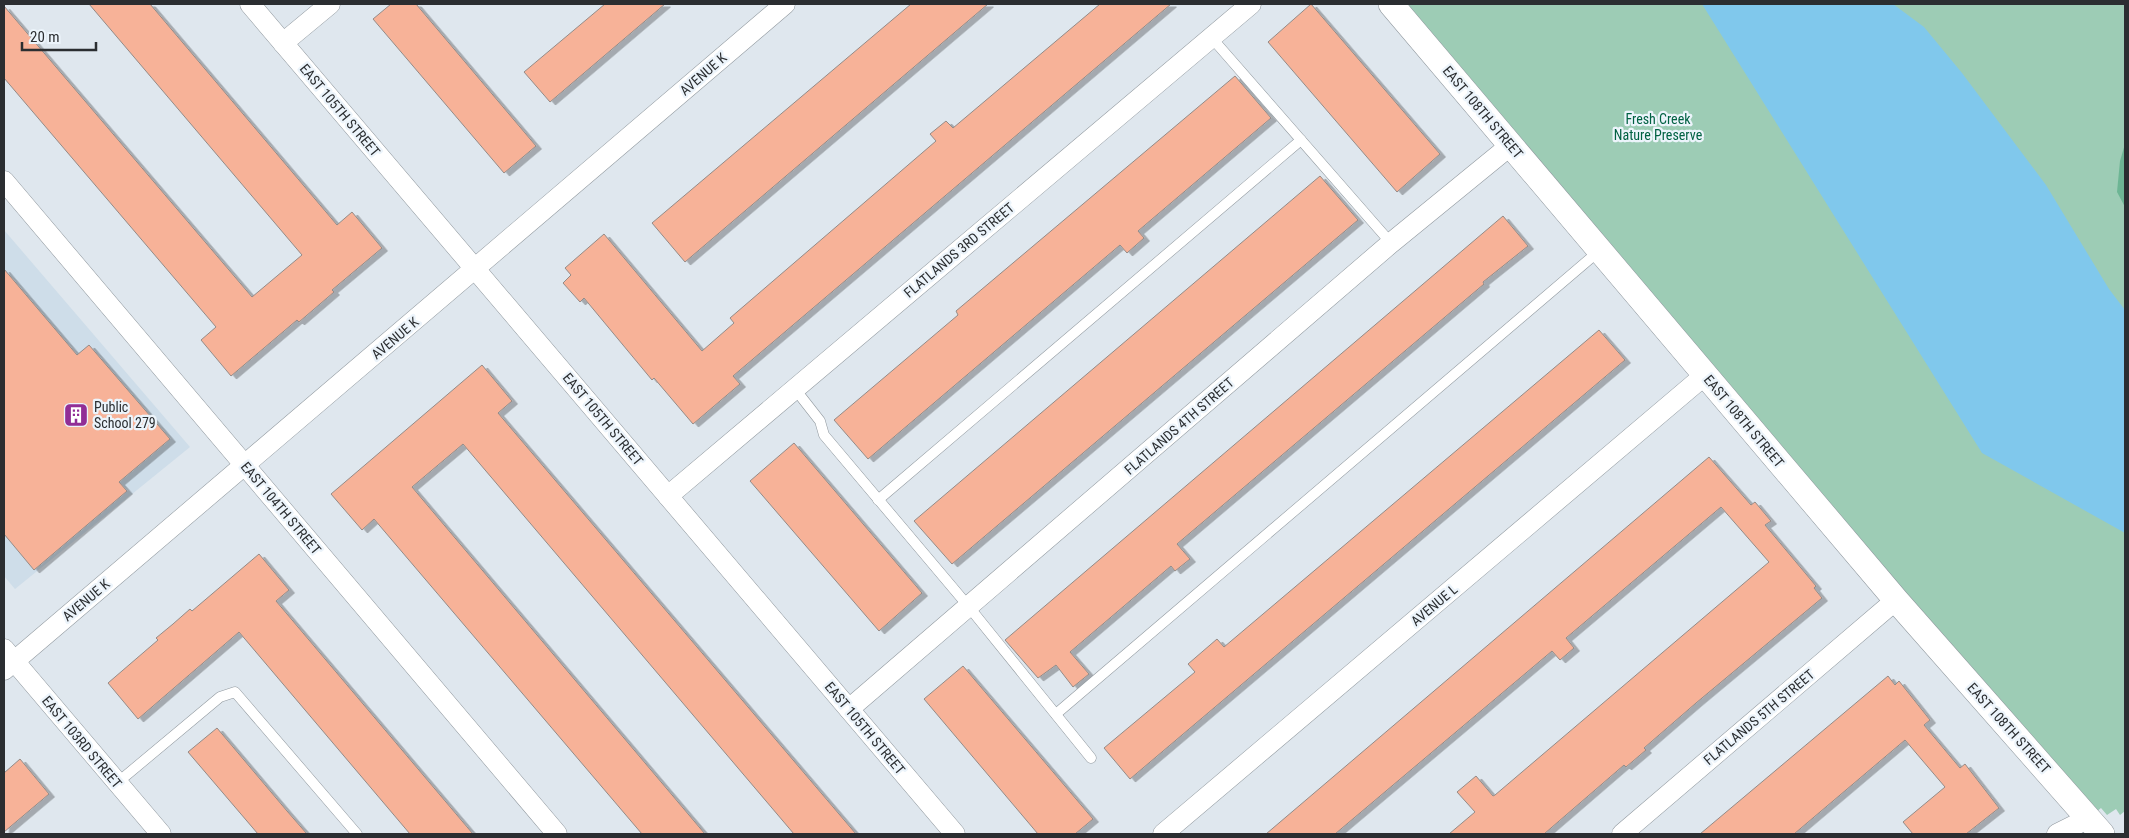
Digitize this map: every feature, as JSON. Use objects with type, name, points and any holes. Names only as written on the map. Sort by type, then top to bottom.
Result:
[{"type":"street","name":"EAST 105TH STREET","points":[[250,4],[955,834]]},
{"type":"street","points":[[283,43],[330,4]]},
{"type":"street","name":"AVENUE K","points":[[7,660],[245,466],[785,4]]},
{"type":"street","name":"FLATLANDS 3RD STREET","points":[[668,496],[1251,4]]},
{"type":"street","name":"EAST 108TH STREET","points":[[1391,4],[1896,600],[2096,826]]},
{"type":"street","name":"FLATLANDS 4TH STREET","points":[[849,709],[1392,243],[1511,145]]},
{"type":"street","name":"EAST 104TH STREET","points":[[4,181],[557,834]]},
{"type":"street","name":"AVENUE L","points":[[1163,834],[1705,375]]},
{"type":"street","name":"FLATLANDS 5TH STREET","points":[[1622,834],[1896,600]]},
{"type":"street","name":"EAST 103RD STREET","points":[[7,660],[161,834]]},
{"type":"street","points":[[2057,834],[2096,826]]},
{"type":"lane","points":[[1212,37],[1392,243]]},
{"type":"lane","points":[[878,500],[1302,140]]},
{"type":"lane","points":[[1056,714],[1599,250]]},
{"type":"lane","points":[[795,389],[820,420],[824,435],[969,607],[1091,758]]},
{"type":"lane","points":[[117,783],[220,697],[235,692],[357,834]]},
{"type":"shaded area","name":"Public School 279","points":[[4,230],[190,447],[15,589],[4,576]]},
{"type":"green space","name":"Fresh Creek Nature Preserve","points":[[1393,4],[1723,4],[2125,504],[2125,811],[2120,815],[2116,809],[2107,815],[2101,808],[2089,818]]},
{"type":"green space","points":[[1864,4],[2125,4],[2125,339]]},
{"type":"green space","points":[[2125,144],[2125,207],[2117,192],[2120,161]]},
{"type":"water","points":[[1702,4],[1893,4],[1924,27],[1962,73],[2046,185],[2109,289],[2125,310],[2125,533],[1982,453]]},
{"type":"building","points":[[89,4],[150,4],[337,225],[352,212],[382,248],[332,290],[334,292],[299,322],[297,320],[231,376],[201,340],[216,327],[4,78],[4,6],[252,297],[302,255]]},
{"type":"building","points":[[391,4],[416,4],[536,146],[504,173],[373,19]]},
{"type":"building","points":[[605,4],[665,4],[550,102],[524,72]]},
{"type":"building","points":[[911,4],[988,4],[685,262],[652,223]]},
{"type":"building","points":[[1100,4],[1171,4],[733,376],[740,384],[693,424],[654,378],[652,380],[584,298],[580,302],[563,283],[571,275],[565,268],[604,234],[702,351],[734,323],[730,318],[936,141],[930,134],[946,121],[953,128]]},
{"type":"building","points":[[1311,4],[1440,154],[1397,192],[1268,42]]},
{"type":"building","points":[[1235,76],[1271,118],[1138,231],[1144,238],[1127,253],[1120,245],[868,459],[834,420],[958,315],[956,311]]},
{"type":"building","points":[[1320,176],[1358,220],[952,564],[914,521]]},
{"type":"building","points":[[1503,216],[1528,246],[1483,282],[1484,284],[1177,544],[1190,559],[1175,571],[1171,566],[1070,652],[1089,674],[1073,687],[1056,665],[1038,678],[1005,640]]},
{"type":"building","name":"Public School 279","points":[[4,269],[77,355],[89,345],[170,439],[119,482],[127,491],[34,570],[4,534]]},
{"type":"building","points":[[1599,330],[1625,360],[1130,779],[1104,748],[1195,672],[1188,664],[1217,639],[1224,647]]},
{"type":"building","points":[[482,365],[512,401],[498,413],[856,834],[794,834],[463,444],[412,487],[705,834],[642,834],[374,519],[362,530],[331,494]]},
{"type":"building","points":[[794,443],[922,593],[879,631],[750,481]]},
{"type":"building","points":[[1709,457],[1751,505],[1755,502],[1771,521],[1765,525],[1816,586],[1814,588],[1822,598],[1696,703],[1644,748],[1646,750],[1626,767],[1624,765],[1544,834],[1449,834],[1475,812],[1457,792],[1476,776],[1493,796],[1495,795],[1769,562],[1721,507],[1566,638],[1574,648],[1560,660],[1552,651],[1335,834],[1266,834]]},
{"type":"building","points":[[259,554],[289,590],[276,601],[473,834],[410,834],[239,632],[138,719],[108,683],[158,640],[156,638],[190,609],[192,611]]},
{"type":"building","points":[[963,666],[1093,819],[1075,834],[1038,834],[924,699]]},
{"type":"building","points":[[1888,676],[1895,685],[1899,681],[1930,720],[1924,725],[1960,768],[1965,764],[1999,808],[1966,834],[1913,834],[1903,822],[1945,787],[1905,740],[1794,834],[1700,834]]},
{"type":"building","points":[[217,728],[307,834],[258,834],[188,752]]},
{"type":"building","points":[[20,759],[49,794],[4,832],[4,773]]},
{"type":"place","name":"Public School 279","points":[[76,415]]}]
